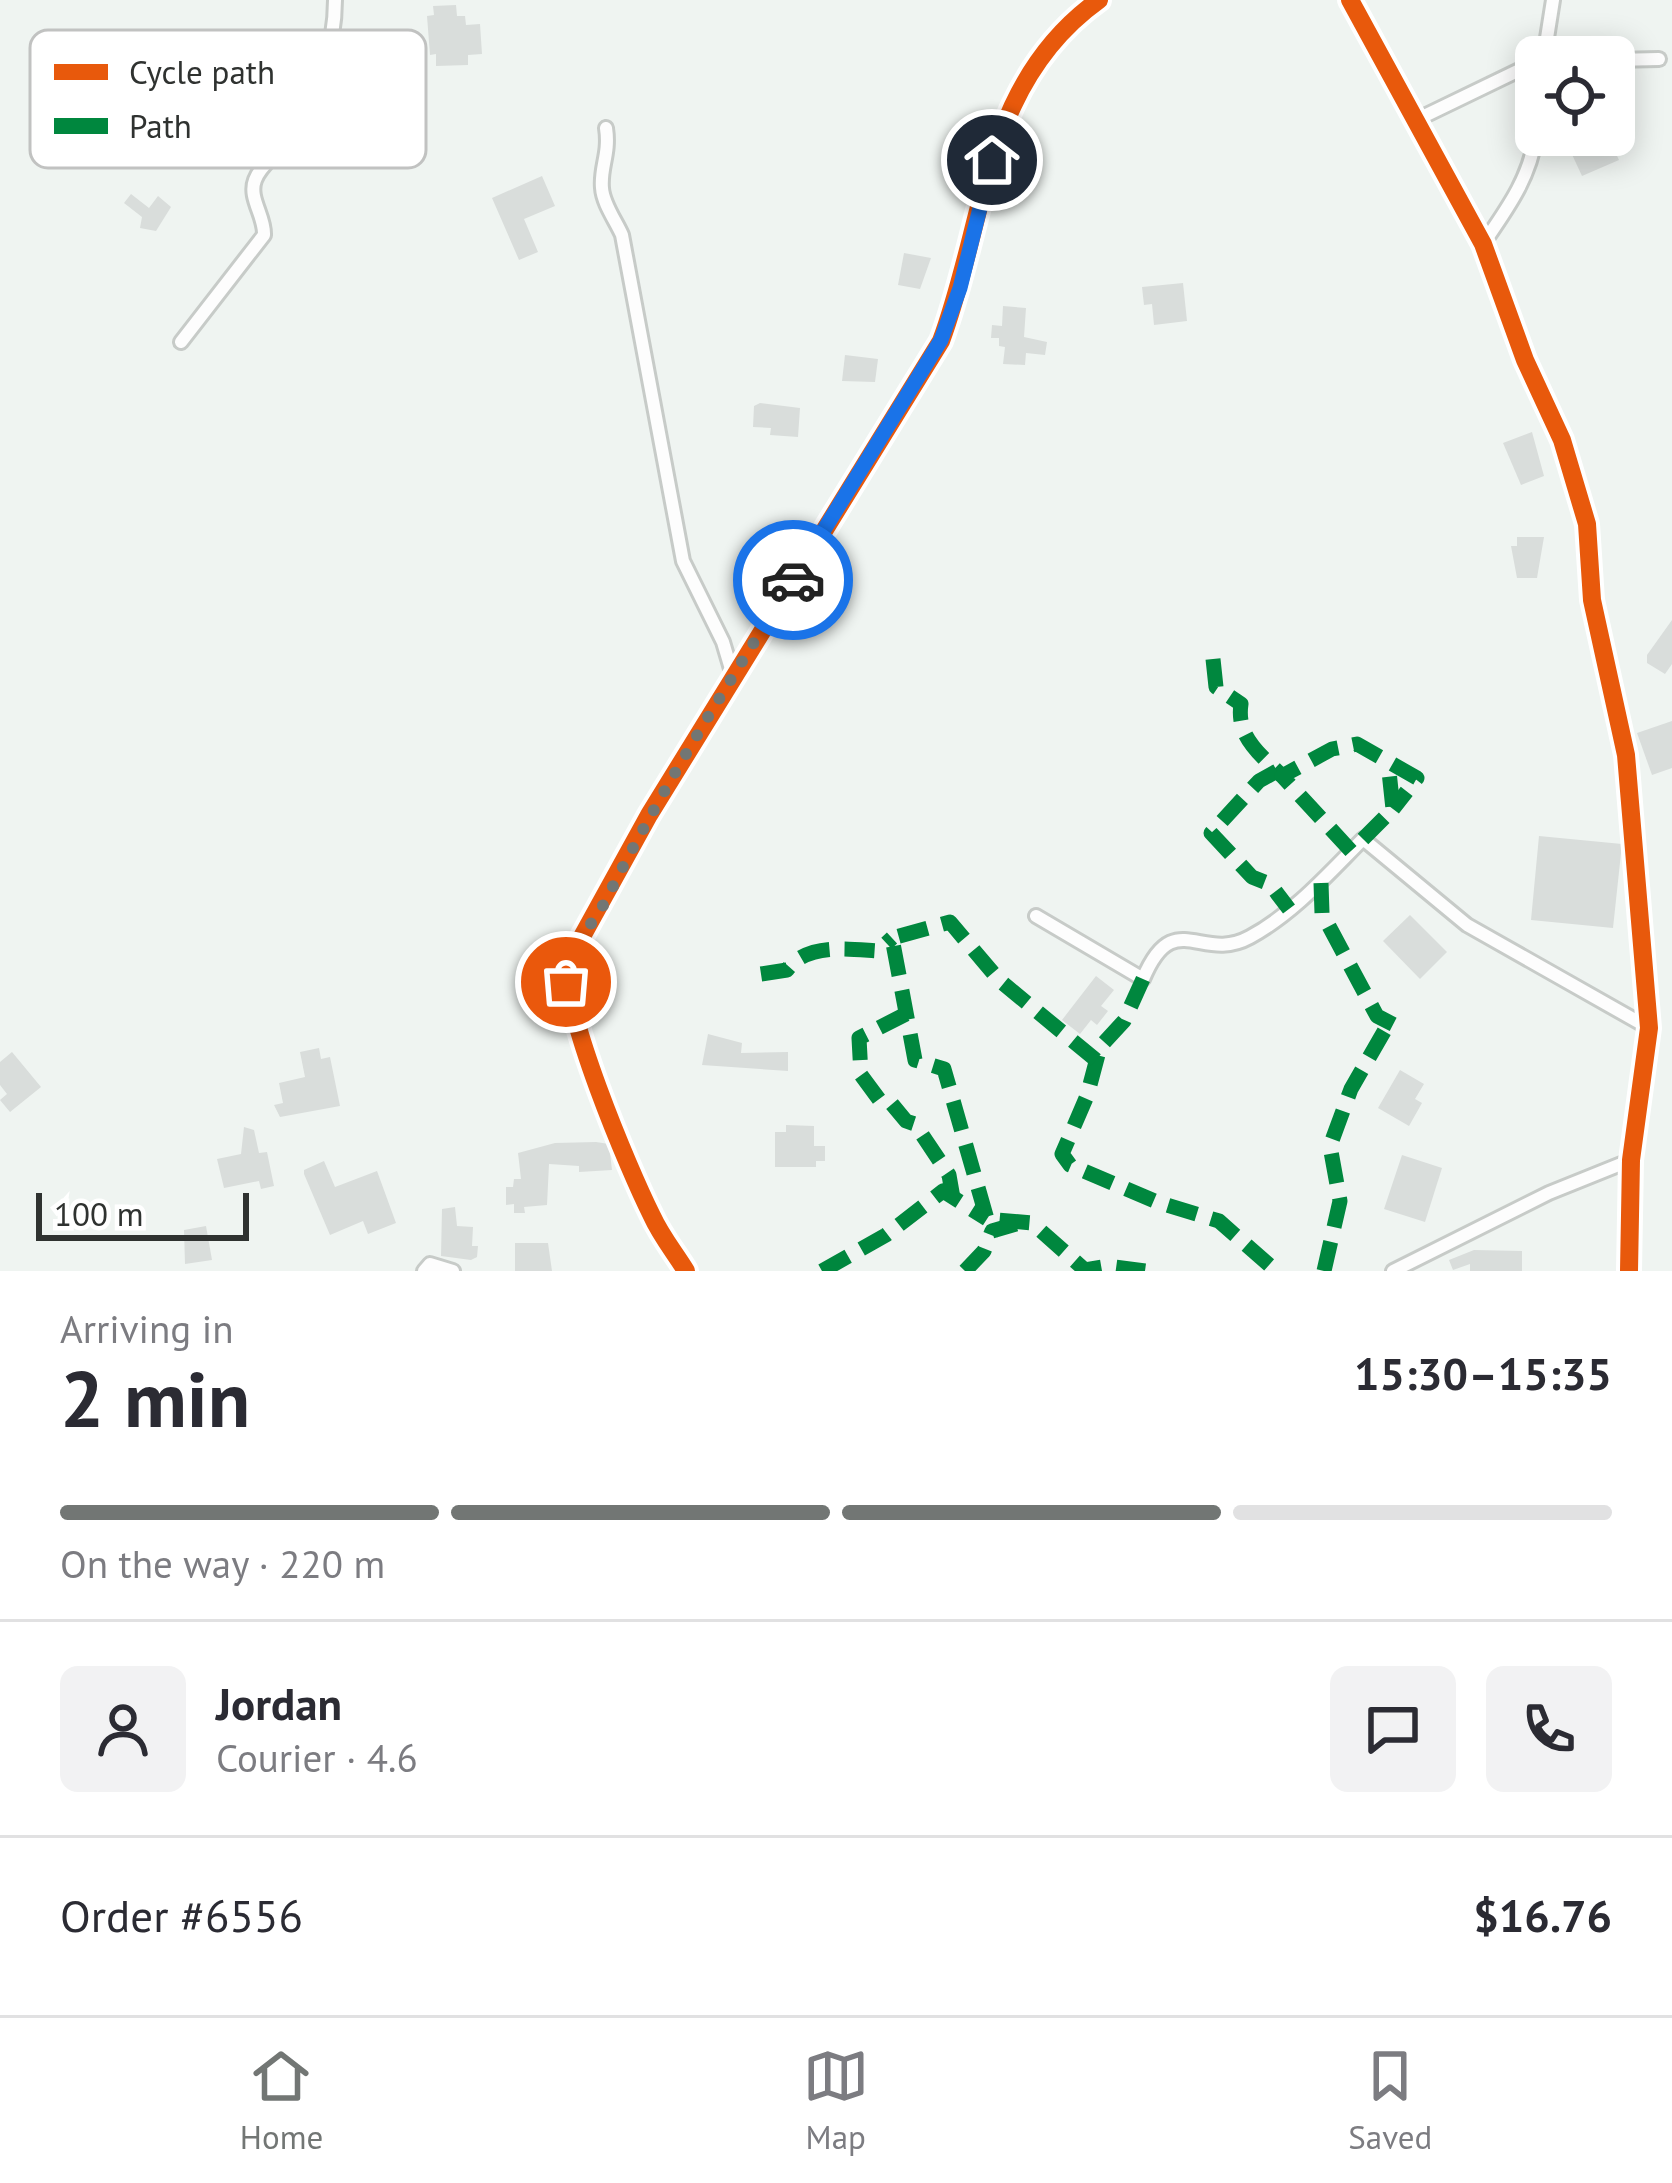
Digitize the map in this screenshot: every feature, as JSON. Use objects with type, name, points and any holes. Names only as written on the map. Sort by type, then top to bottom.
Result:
[{"type":"street","points":[[331,30],[335,0]]},
{"type":"street","points":[[686,1271],[651,1215],[617,1131],[567,990],[572,951],[606,900],[639,832],[941,340],[960,288],[1002,125],[1038,56],[1100,0]]},
{"type":"street","points":[[1350,0],[1483,244],[1562,440],[1588,524],[1592,601],[1631,799],[1649,1028],[1631,1160],[1629,1271]]},
{"type":"street","points":[[1547,36],[1553,0]]},
{"type":"street","points":[[1635,60],[1659,59]]},
{"type":"street","points":[[1416,120],[1515,72]]},
{"type":"street","points":[[606,128],[609,150],[601,184],[603,198],[622,235],[683,561],[723,642],[734,679]]},
{"type":"street","points":[[1483,244],[1523,181],[1530,156]]},
{"type":"street","points":[[181,342],[264,235],[265,222],[254,196],[256,179],[265,168]]},
{"type":"street","points":[[1036,916],[1143,979],[1154,954],[1167,942],[1186,938],[1227,945],[1252,936],[1321,883],[1363,839],[1467,925],[1649,1028]]},
{"type":"street","points":[[1393,1271],[1549,1192],[1631,1160]]},
{"type":"street","points":[[424,1271],[434,1264],[453,1271]]},
{"type":"building","points":[[456,5],[457,16],[465,16],[466,25],[480,24],[482,54],[468,55],[468,65],[436,66],[436,54],[430,55],[427,16],[434,15],[433,6]]},
{"type":"building","points":[[1573,156],[1617,156],[1619,160],[1582,176]]},
{"type":"building","points":[[542,176],[555,206],[524,219],[538,252],[519,260],[492,198]]},
{"type":"building","points":[[131,194],[149,208],[158,196],[171,207],[156,231],[140,228],[142,217],[124,203]]},
{"type":"building","points":[[904,253],[931,258],[920,289],[898,285]]},
{"type":"building","points":[[1183,283],[1187,321],[1154,325],[1152,304],[1144,305],[1142,287]]},
{"type":"building","points":[[1003,306],[1026,308],[1024,337],[1047,342],[1045,355],[1026,353],[1025,365],[1003,364],[1005,347],[999,346],[999,338],[991,338],[992,325],[1002,326]]},
{"type":"building","points":[[845,355],[878,359],[875,382],[842,381]]},
{"type":"building","points":[[754,406],[800,408],[798,437],[770,435],[771,428],[753,427]]},
{"type":"building","points":[[1532,432],[1544,476],[1521,485],[1503,443]]},
{"type":"building","points":[[1517,537],[1544,537],[1537,578],[1517,578],[1511,546],[1517,546]]},
{"type":"building","points":[[1672,620],[1672,664],[1665,674],[1647,663],[1647,655]]},
{"type":"building","points":[[1672,721],[1672,768],[1652,775],[1637,733]]},
{"type":"building","points":[[1539,836],[1622,844],[1613,928],[1531,920]]},
{"type":"building","points":[[1410,915],[1447,952],[1420,979],[1383,941]]},
{"type":"building","points":[[1096,976],[1114,990],[1101,1006],[1108,1011],[1097,1025],[1091,1020],[1080,1034],[1062,1020]]},
{"type":"building","points":[[708,1034],[742,1043],[741,1053],[788,1052],[788,1071],[702,1065]]},
{"type":"building","points":[[319,1048],[321,1059],[330,1057],[340,1106],[280,1117],[274,1105],[283,1103],[279,1083],[305,1077],[300,1052]]},
{"type":"building","points":[[12,1052],[41,1087],[10,1112],[0,1100],[7,1094],[0,1085],[0,1062]]},
{"type":"building","points":[[1400,1070],[1424,1084],[1415,1099],[1422,1103],[1409,1126],[1378,1108]]},
{"type":"building","points":[[786,1125],[814,1126],[814,1146],[825,1146],[825,1161],[816,1161],[816,1167],[775,1167],[775,1132],[786,1132]]},
{"type":"building","points":[[244,1127],[254,1130],[259,1153],[267,1152],[274,1186],[261,1189],[259,1181],[224,1188],[217,1159],[241,1154]]},
{"type":"building","points":[[555,1143],[609,1144],[612,1170],[579,1172],[579,1166],[549,1164],[547,1205],[514,1213],[514,1204],[506,1205],[506,1187],[521,1179],[518,1153]]},
{"type":"building","points":[[1402,1155],[1442,1168],[1425,1222],[1384,1209]]},
{"type":"building","points":[[324,1161],[335,1187],[377,1171],[396,1223],[368,1234],[363,1221],[330,1235],[304,1174]]},
{"type":"building","points":[[455,1207],[457,1226],[473,1227],[472,1246],[478,1246],[477,1257],[471,1260],[441,1256],[442,1209]]},
{"type":"building","points":[[206,1226],[212,1260],[185,1264],[184,1230]]},
{"type":"building","points":[[515,1243],[548,1243],[552,1271],[515,1271]]},
{"type":"building","points":[[1474,1250],[1522,1251],[1522,1271],[1470,1271],[1470,1264],[1453,1270],[1449,1260]]},
{"type":"marked path","points":[[1213,659],[1216,687],[1241,704],[1246,735],[1282,776]]},
{"type":"marked path","points":[[1351,851],[1282,776],[1332,749],[1357,744],[1417,778],[1393,809]]},
{"type":"marked path","points":[[1363,839],[1393,809],[1388,762]]},
{"type":"marked path","points":[[1277,771],[1259,781],[1211,833],[1252,877],[1270,884],[1289,909]]},
{"type":"marked path","points":[[1321,883],[1322,913],[1377,1016],[1406,1031]]},
{"type":"marked path","points":[[1096,1060],[999,980],[950,922],[892,938],[915,1060],[944,1069],[987,1219],[1032,1223],[1085,1270],[1108,1266],[1145,1271]]},
{"type":"marked path","points":[[761,974],[787,970],[816,952],[878,951],[892,938]]},
{"type":"marked path","points":[[1143,979],[1124,1021],[1100,1047],[1087,1096],[1062,1154],[1070,1165],[1157,1202],[1219,1221],[1276,1271]]},
{"type":"marked path","points":[[906,1014],[859,1038],[861,1075],[881,1102],[891,1103],[906,1121],[915,1124],[949,1175],[953,1198]]},
{"type":"marked path","points":[[1324,1271],[1340,1201],[1330,1146],[1351,1089],[1389,1023]]},
{"type":"marked path","points":[[822,1271],[886,1235],[943,1191],[987,1219]]},
{"type":"marked path","points":[[965,1271],[984,1251],[992,1231],[1016,1224]]},
{"type":"cycle path","points":[[686,1271],[652,1216],[598,1089],[575,1014],[568,962],[649,815],[941,341],[1010,112],[1032,71],[1061,33],[1099,0]]},
{"type":"cycle path","points":[[1350,0],[1483,244],[1525,360],[1562,440],[1587,524],[1592,600],[1626,755],[1649,1028],[1631,1160],[1629,1271]]},
{"type":"way so far","points":[[566,982],[572,951],[793,580]]},
{"type":"route","points":[[793,580],[941,340],[960,288],[992,160]]}]
